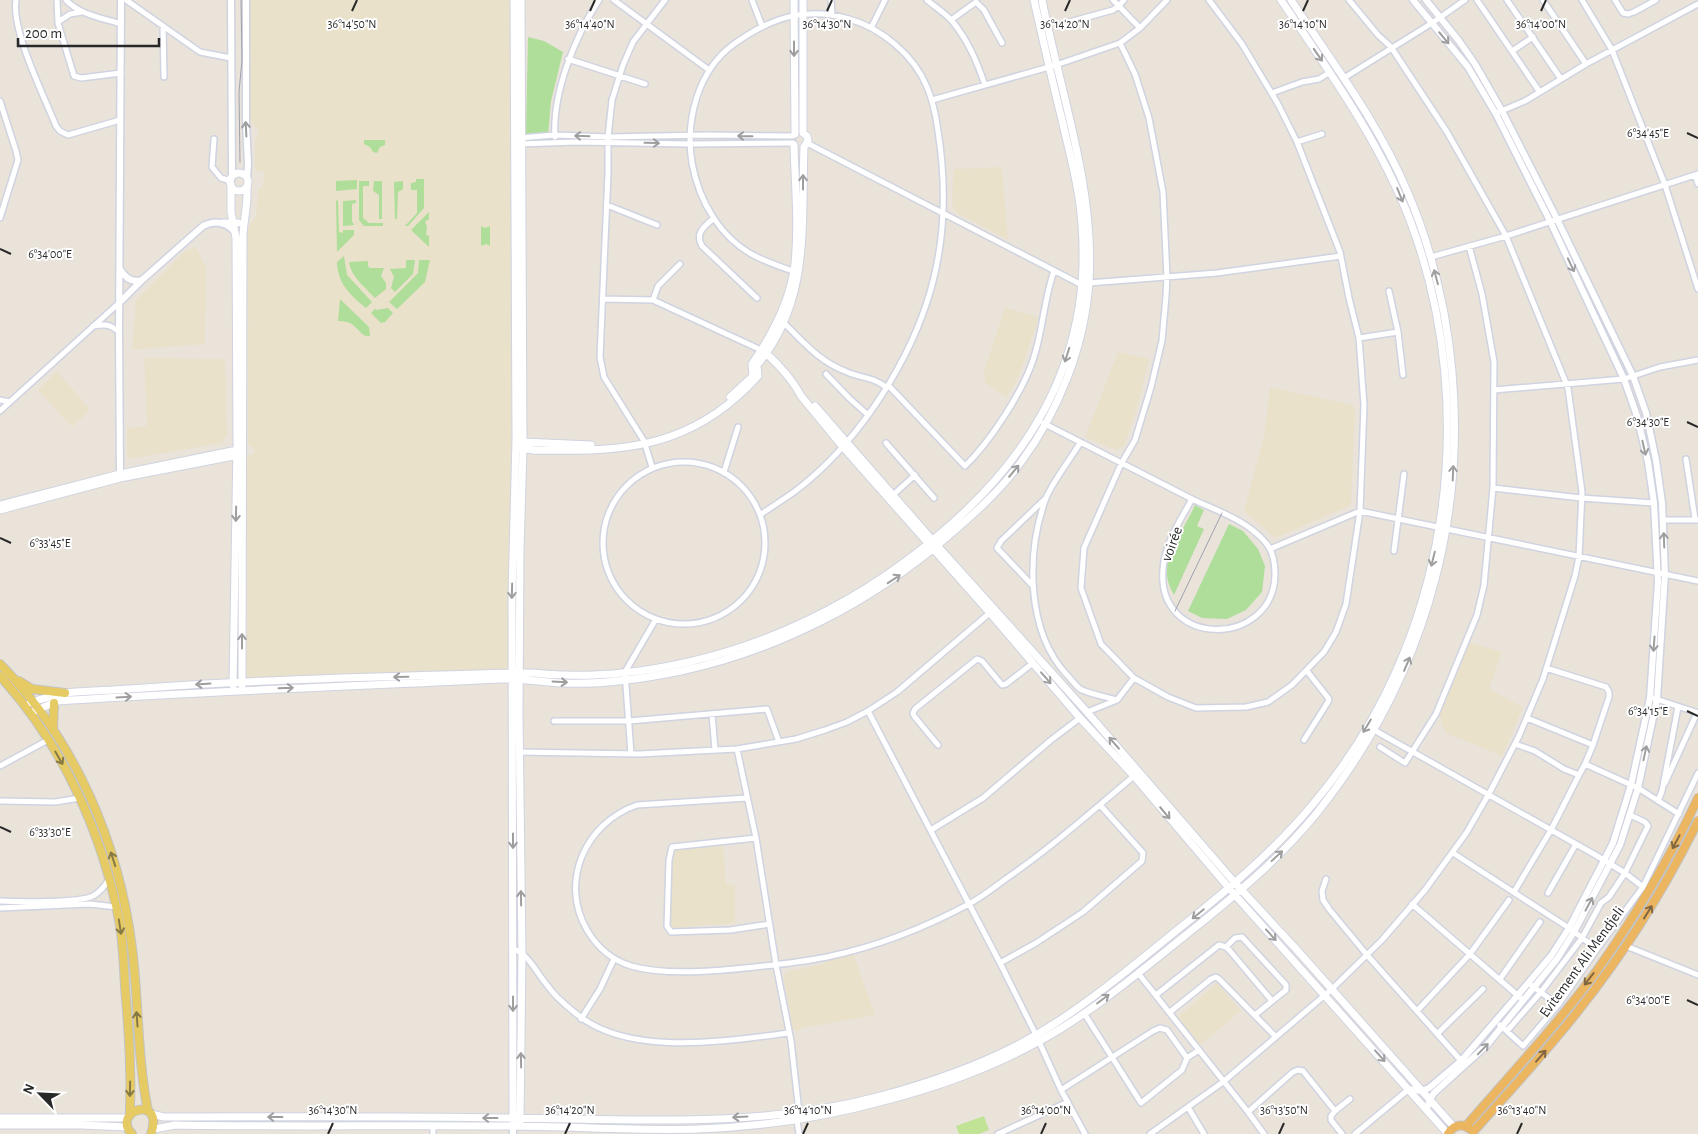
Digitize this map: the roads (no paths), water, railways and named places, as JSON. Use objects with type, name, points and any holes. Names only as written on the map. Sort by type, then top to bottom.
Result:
[{"type":"highway","name":"Evitement Ali Mendjeli","points":[[1466,1126],[1570,1005],[1597,970],[1664,866],[1698,798]]},
{"type":"highway","name":"Evitement Ali Mendjeli","points":[[1474,1133],[1543,1054],[1626,946],[1672,872],[1698,821]]},
{"type":"highway","points":[[1448,1134],[1454,1127],[1466,1126],[1474,1133]]},
{"type":"main road","points":[[514,0],[518,141],[521,445],[512,594],[516,676],[514,949],[516,1118],[518,1129]]},
{"type":"main road","points":[[518,141],[521,0]]},
{"type":"main road","points":[[764,352],[783,308],[793,272],[796,202],[794,0]]},
{"type":"main road","points":[[521,445],[598,445],[645,442],[669,433],[714,410],[753,376],[752,364],[764,352],[784,323],[794,296],[800,265],[806,145],[808,138],[803,133],[803,0]]},
{"type":"main road","points":[[24,705],[34,702],[234,682],[572,676],[670,666],[718,655],[776,635],[830,610],[933,545],[978,512],[1020,463],[1067,379],[1080,338],[1090,242],[1086,198],[1053,66],[1034,0]]},
{"type":"main road","points":[[1042,0],[1053,66]]},
{"type":"main road","points":[[0,664],[34,702],[71,757],[91,797],[114,859],[122,890],[132,949],[140,1053],[150,1113],[154,1121],[152,1132],[175,1125],[239,1130],[733,1130],[837,1112],[919,1092],[993,1064],[1084,1013],[1235,896],[1284,849],[1315,815],[1374,730],[1403,674],[1419,635],[1431,598],[1447,529],[1453,481],[1455,434],[1454,387],[1449,340],[1431,257],[1397,168],[1281,0]]},
{"type":"main road","points":[[0,1118],[129,1116],[138,1109],[164,1117],[516,1118],[664,1121],[752,1117],[799,1112],[874,1098],[936,1078],[1037,1038],[1140,961],[1235,883],[1282,840],[1317,800],[1375,714],[1413,630],[1425,590],[1444,503],[1448,409],[1443,353],[1437,311],[1411,223],[1372,131],[1344,78],[1291,0]]},
{"type":"main road","points":[[794,140],[799,132],[803,133]]},
{"type":"main road","points":[[794,140],[797,147],[806,145]]},
{"type":"main road","points":[[233,690],[239,452],[243,222],[248,204],[247,178],[244,174],[239,173],[231,181],[234,228],[239,452],[242,690]]},
{"type":"main road","points":[[231,181],[235,190],[240,191],[247,186]]},
{"type":"main road","points":[[234,228],[243,222]]},
{"type":"main road","points":[[222,223],[234,228]]},
{"type":"main road","points":[[764,352],[797,389],[804,393],[845,444],[933,545],[1087,712],[1235,883],[1454,1127]]},
{"type":"main road","points":[[845,444],[893,495],[933,545]]},
{"type":"main road","points":[[0,504],[120,476],[239,452]]},
{"type":"main road","points":[[0,510],[120,476]]},
{"type":"main road","points":[[13,677],[32,688],[65,693],[242,690],[516,676],[562,683],[626,681],[695,668],[770,644],[832,615],[867,596],[898,576],[933,545]]},
{"type":"main road","points":[[992,611],[1033,663],[1080,718],[1134,776],[1235,896],[1448,1134]]},
{"type":"main road","points":[[0,676],[24,705],[48,740],[80,798],[98,843],[109,879],[120,927],[130,1070],[129,1132],[0,1124]]},
{"type":"main road","points":[[30,713],[56,700],[65,693]]},
{"type":"main road","points":[[53,730],[56,700]]},
{"type":"main road","points":[[516,752],[522,953],[516,1118]]},
{"type":"street","points":[[16,0],[20,36],[56,126],[60,131],[68,135],[120,120]]},
{"type":"street","points":[[57,0],[58,22],[74,76],[81,78],[120,73]]},
{"type":"street","points":[[66,0],[72,7],[83,12],[121,24]]},
{"type":"street","points":[[120,476],[121,0]]},
{"type":"street","points":[[126,0],[200,52],[231,58]]},
{"type":"street","points":[[214,139],[212,167],[221,178],[231,181],[231,0]]},
{"type":"street","points":[[246,0],[247,178]]},
{"type":"street","points":[[556,143],[558,102],[568,59],[579,34],[599,0]]},
{"type":"street","points":[[614,0],[709,70]]},
{"type":"street","points":[[652,468],[645,442],[604,377],[600,357],[608,140],[612,100],[633,42],[665,0]]},
{"type":"street","points":[[752,0],[762,26]]},
{"type":"street","points":[[831,0],[832,15]]},
{"type":"street","points":[[871,28],[885,0]]},
{"type":"street","points":[[927,0],[951,20],[961,34],[976,60],[985,85]]},
{"type":"street","points":[[1113,0],[1140,28]]},
{"type":"street","points":[[1062,24],[1113,10],[1124,0]]},
{"type":"street","points":[[932,100],[1053,66],[1120,43],[1140,28],[1167,0]]},
{"type":"street","points":[[1120,43],[1135,74],[1149,118],[1163,192],[1167,277],[1162,341],[1151,387],[1135,440],[1121,464],[1084,548],[1081,588],[1101,644],[1134,678],[1168,697],[1196,708],[1246,707],[1268,702],[1292,685],[1324,652],[1339,625],[1346,604],[1360,511],[1364,405],[1359,338],[1348,298],[1341,256],[1297,142],[1272,93],[1242,44],[1209,0]]},
{"type":"street","points":[[1150,1134],[1223,1082],[1332,990],[1367,956],[1412,904],[1452,853],[1488,795],[1527,718],[1546,668],[1575,576],[1579,557],[1582,492],[1566,384],[1506,236],[1447,132],[1391,47],[1378,35],[1349,0]]},
{"type":"street","points":[[1413,0],[1468,67],[1499,112]]},
{"type":"street","points":[[1355,1134],[1409,1089],[1422,1091],[1429,1088],[1487,1045],[1572,930],[1611,864],[1630,815],[1638,788],[1654,698],[1663,518],[1654,451],[1646,413],[1633,376],[1475,64],[1441,17],[1426,0]]},
{"type":"street","points":[[1344,78],[1465,0]]},
{"type":"street","points":[[1477,0],[1539,92]]},
{"type":"street","points":[[1507,0],[1561,79]]},
{"type":"street","points":[[1543,0],[1586,64]]},
{"type":"street","points":[[1582,0],[1612,50],[1665,185],[1698,289]]},
{"type":"street","points":[[1615,0],[1623,12],[1628,14],[1656,0]]},
{"type":"street","points":[[951,20],[976,2],[984,10],[1002,43]]},
{"type":"street","points":[[1499,112],[1525,101],[1586,64],[1696,3]]},
{"type":"street","points":[[58,22],[70,14],[83,12]]},
{"type":"street","points":[[760,515],[795,492],[845,444],[868,414],[887,386],[911,341],[927,303],[937,265],[944,215],[944,178],[941,148],[932,100],[927,86],[917,68],[878,31],[860,22],[832,15],[794,15],[762,26],[727,49],[709,70],[695,104],[690,135],[697,186],[713,219],[744,250],[793,272]]},
{"type":"street","points":[[163,26],[164,77]]},
{"type":"street","points":[[1512,51],[1533,37]]},
{"type":"street","points":[[568,59],[645,84]]},
{"type":"street","points":[[1272,93],[1302,82],[1319,79],[1330,72]]},
{"type":"street","points":[[0,101],[18,160],[0,218]]},
{"type":"street","points":[[1297,142],[1322,134]]},
{"type":"street","points":[[518,141],[555,135],[690,144],[794,140]]},
{"type":"street","points":[[518,141],[556,143],[690,135],[794,140]]},
{"type":"street","points":[[806,145],[1054,272],[1086,284],[1217,273],[1341,256]]},
{"type":"street","points":[[1431,257],[1506,236],[1697,174],[1698,184]]},
{"type":"street","points":[[607,205],[657,225]]},
{"type":"street","points":[[0,411],[199,228],[208,224],[222,223],[232,216]]},
{"type":"street","points":[[713,219],[700,231],[699,241],[756,298]]},
{"type":"street","points":[[1554,220],[1624,378],[1637,416],[1648,462],[1661,573]]},
{"type":"street","points":[[1380,747],[1405,763],[1413,751],[1436,714],[1477,615],[1484,585],[1493,488],[1494,390],[1492,353],[1482,294],[1469,246]]},
{"type":"street","points":[[653,300],[658,286],[680,264]]},
{"type":"street","points":[[119,268],[123,275],[129,279],[134,281],[142,280]]},
{"type":"street","points":[[784,323],[819,358],[849,373],[878,380],[887,386],[965,466],[977,454],[1014,401],[1034,358],[1054,272]]},
{"type":"street","points":[[1389,291],[1398,332],[1403,375]]},
{"type":"street","points":[[603,299],[653,300],[764,352]]},
{"type":"street","points":[[93,326],[107,324],[119,332]]},
{"type":"street","points":[[1359,338],[1398,332]]},
{"type":"street","points":[[1494,390],[1624,378],[1660,367],[1698,360]]},
{"type":"street","points":[[826,374],[849,398],[868,414]]},
{"type":"street","points":[[0,400],[9,402]]},
{"type":"street","points":[[1042,423],[1121,464],[1240,521],[1258,534],[1270,549],[1360,511],[1698,581]]},
{"type":"street","points":[[724,472],[738,427]]},
{"type":"street","points":[[886,443],[934,498]]},
{"type":"street","points":[[1033,586],[997,548],[1001,541],[1046,498],[1080,443]]},
{"type":"street","points":[[1655,515],[1663,518],[1696,520],[1686,459]]},
{"type":"street","points":[[689,461],[704,464],[724,472],[734,478],[746,490],[760,515],[764,536],[763,558],[757,578],[737,604],[719,616],[698,623],[677,624],[656,619],[637,609],[619,594],[606,566],[602,545],[606,518],[618,494],[628,483],[652,468],[673,462],[689,461]]},
{"type":"street","points":[[1394,551],[1404,474]]},
{"type":"street","points":[[893,495],[915,475]]},
{"type":"street","points":[[1493,488],[1581,498],[1654,503]]},
{"type":"street","points":[[1046,498],[1035,543],[1033,586],[1036,614],[1046,643],[1058,665],[1080,689],[1117,700]]},
{"type":"street","name":"voirée","points":[[1192,499],[1170,542],[1163,568],[1163,583],[1166,596],[1173,608],[1183,619],[1192,625],[1214,631],[1231,629],[1247,622],[1260,612],[1270,598],[1275,582],[1275,565],[1270,549]]},
{"type":"street","points":[[516,752],[631,754],[737,749],[779,742],[825,730],[848,722],[897,692],[992,611]]},
{"type":"street","points":[[631,754],[624,672],[656,619]]},
{"type":"street","points":[[938,745],[914,716],[915,710],[977,659],[982,661],[1002,684],[1006,684],[1033,663]]},
{"type":"street","points":[[1514,892],[1551,830],[1585,764],[1609,697],[1606,687],[1546,668]]},
{"type":"street","points":[[1304,740],[1329,699],[1307,671]]},
{"type":"street","points":[[1087,712],[1117,700],[1134,678]]},
{"type":"street","points":[[1654,698],[1697,713],[1658,801]]},
{"type":"street","points":[[1572,930],[1613,843],[1631,785],[1654,698]]},
{"type":"street","points":[[1662,790],[1678,707]]},
{"type":"street","points":[[554,721],[629,721],[767,709],[779,742]]},
{"type":"street","points":[[868,711],[1000,963],[1061,1090],[1085,1134]]},
{"type":"street","points":[[712,714],[714,750]]},
{"type":"street","points":[[930,830],[983,798],[1080,718]]},
{"type":"street","points":[[1527,718],[1593,745]]},
{"type":"street","points":[[1374,730],[1611,864],[1643,887]]},
{"type":"street","points":[[0,766],[48,740]]},
{"type":"street","points":[[1515,744],[1534,750],[1564,769],[1579,775]]},
{"type":"street","points":[[737,749],[756,838],[789,1034],[799,1112],[796,1120],[799,1134]]},
{"type":"street","points":[[1585,764],[1638,788],[1680,814]]},
{"type":"street","points":[[1495,1022],[1523,1046],[1558,1005],[1643,887],[1680,814],[1698,773]]},
{"type":"street","points":[[747,798],[637,805],[611,817],[600,827],[582,856],[575,894],[577,909],[592,940],[614,959],[638,967],[688,972],[776,964],[832,956],[877,943],[925,925],[969,904],[1050,847],[1134,776]]},
{"type":"street","points":[[0,801],[55,802],[80,798]]},
{"type":"street","points":[[1000,963],[1036,944],[1083,912],[1142,861],[1143,853],[1100,805]]},
{"type":"street","points":[[1507,1031],[1541,992],[1582,938],[1600,903],[1609,898],[1625,873],[1648,826],[1646,822],[1630,815]]},
{"type":"street","points":[[756,838],[672,847],[669,860],[667,926],[671,932],[730,930],[770,924]]},
{"type":"street","points":[[1548,893],[1576,844]]},
{"type":"street","points":[[1452,853],[1572,930],[1597,949]]},
{"type":"street","points":[[0,908],[87,898],[100,891],[109,879]]},
{"type":"street","points":[[1326,879],[1322,891],[1328,909],[1367,956],[1464,1063]]},
{"type":"street","points":[[1417,1012],[1470,954],[1509,900]]},
{"type":"street","points":[[0,901],[27,904],[90,904],[116,907]]},
{"type":"street","points":[[1412,904],[1521,998]]},
{"type":"street","points":[[1500,979],[1540,922]]},
{"type":"street","points":[[1226,947],[1236,938],[1242,937],[1286,985],[1286,990],[1255,1015]]},
{"type":"street","points":[[1156,995],[1217,946],[1226,947],[1272,1001]]},
{"type":"street","points":[[1626,946],[1698,975]]},
{"type":"street","points":[[514,949],[522,953],[561,1001],[581,1018],[626,1038],[651,1042],[709,1042],[789,1034]]},
{"type":"street","points":[[581,1018],[600,989],[614,959]]},
{"type":"street","points":[[1138,973],[1264,1134]]},
{"type":"street","points":[[1170,1012],[1210,979],[1216,977],[1276,1037]]},
{"type":"street","points":[[1531,985],[1558,1005]]},
{"type":"street","points":[[1437,1034],[1483,988]]},
{"type":"street","points":[[1427,1109],[1434,1093],[1464,1063],[1495,1022],[1521,998]]},
{"type":"street","points":[[1084,1013],[1141,1103],[1182,1070],[1188,1058],[1199,1050]]},
{"type":"street","points":[[1061,1090],[1160,1028],[1167,1030],[1188,1058]]},
{"type":"street","points":[[1248,1112],[1298,1070],[1303,1071],[1335,1111]]},
{"type":"street","points":[[1342,1134],[1331,1120],[1331,1116],[1350,1099]]},
{"type":"street","points":[[998,1134],[1068,1102]]},
{"type":"street","points":[[1188,1107],[1204,1134]]},
{"type":"street","points":[[513,1134],[518,1129]]},
{"type":"tram line","points":[[240,162],[241,0]]},
{"type":"tram line","points":[[1175,611],[1222,513]]}]
